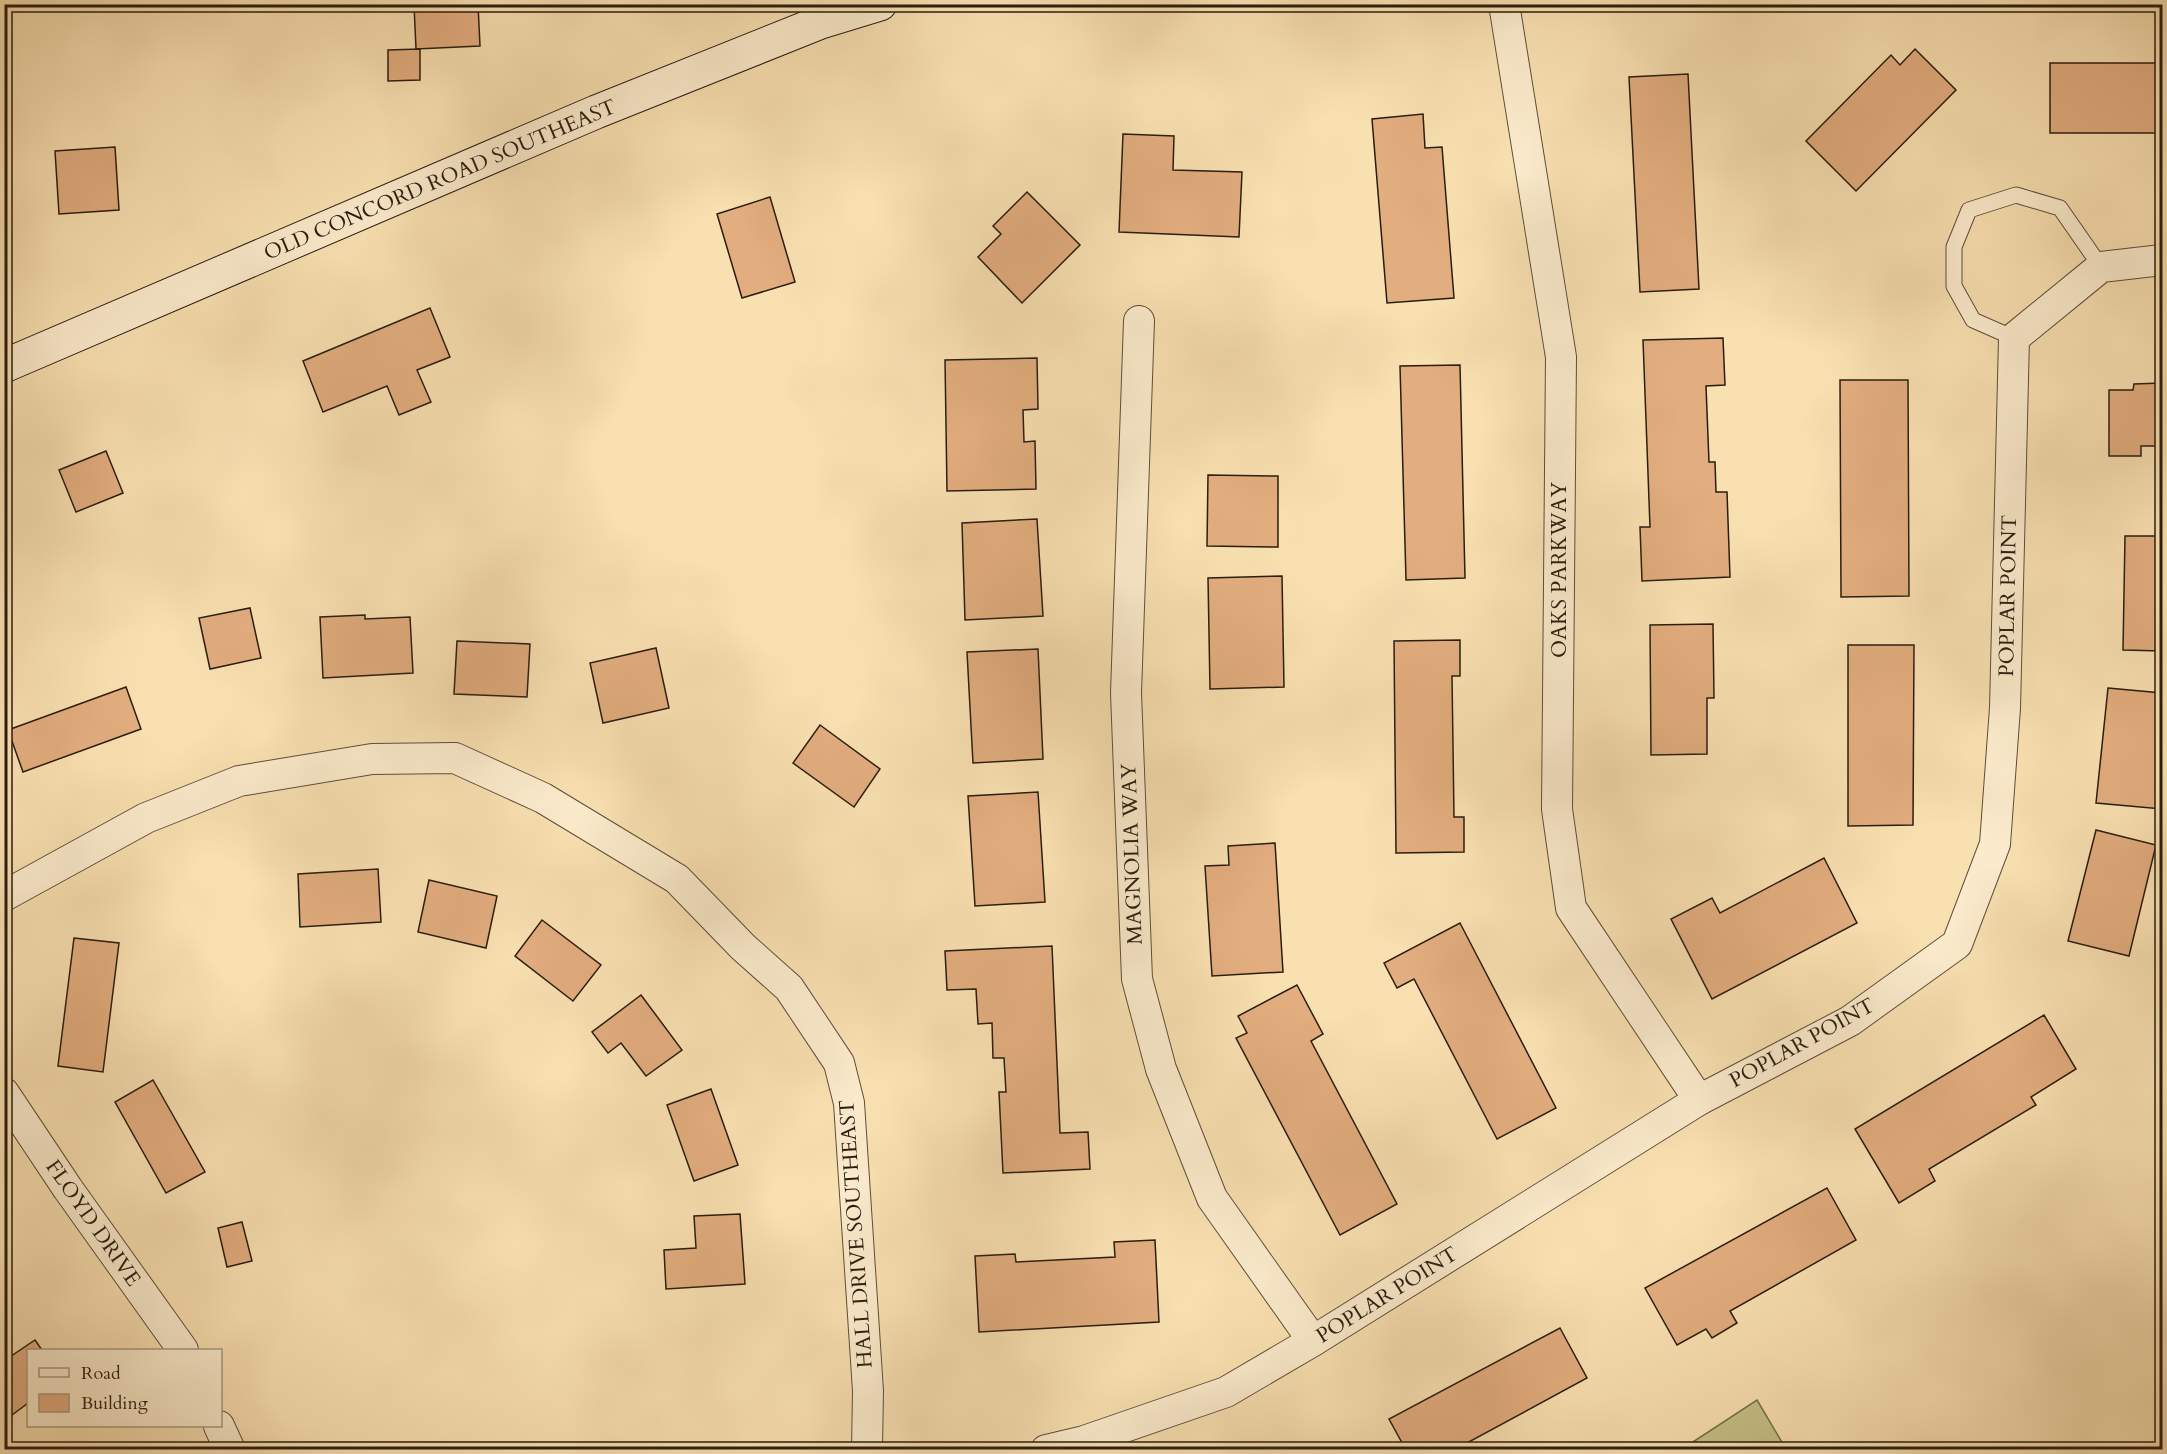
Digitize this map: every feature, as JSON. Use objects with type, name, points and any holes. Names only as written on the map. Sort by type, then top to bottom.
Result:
[{"type":"street","name":"OLD CONCORD ROAD SOUTHEAST","points":[[4,366],[819,14],[880,4]]},
{"type":"street","name":"OAKS PARKWAY","points":[[1504,4],[1560,357],[1557,809],[1571,908],[1699,1100]]},
{"type":"street","points":[[2014,338],[2101,267],[2163,261]]},
{"type":"street","name":"MAGNOLIA WAY","points":[[1140,321],[1126,693],[1137,980],[1161,1069],[1212,1198],[1313,1341]]},
{"type":"street","name":"POPLAR POINT","points":[[1046,1449],[1084,1441],[1226,1392],[1313,1341],[1699,1100],[1850,1021],[1957,944],[1995,844],[2005,708],[2014,338]]},
{"type":"street","name":"HALL DRIVE SOUTHEAST","points":[[4,896],[146,818],[239,781],[372,759],[455,758],[543,798],[677,879],[743,947],[789,988],[839,1063],[850,1115],[868,1391],[867,1449]]},
{"type":"street","name":"FLOYD DRIVE","points":[[4,1093],[68,1189],[182,1349]]},
{"type":"street","points":[[220,1427],[230,1449]]},
{"type":"lane","points":[[2014,338],[1973,320],[1954,286],[1954,247],[1969,210],[2016,195],[2060,208],[2101,267]]},
{"type":"shaded area","points":[[1757,1400],[1786,1449],[1682,1449]]},
{"type":"building","points":[[478,4],[480,46],[416,49],[414,5]]},
{"type":"building","points":[[420,49],[420,80],[388,81],[388,50]]},
{"type":"building","points":[[1915,49],[1956,90],[1856,191],[1806,141],[1891,55],[1900,65]]},
{"type":"building","points":[[2050,63],[2162,63],[2162,133],[2050,133]]},
{"type":"building","points":[[1688,74],[1699,289],[1640,292],[1629,77]]},
{"type":"building","points":[[1423,114],[1425,148],[1442,147],[1454,298],[1387,303],[1372,119]]},
{"type":"building","points":[[1123,134],[1174,136],[1173,170],[1242,172],[1239,237],[1119,232]]},
{"type":"building","points":[[115,147],[119,210],[59,214],[55,151]]},
{"type":"building","points":[[1027,192],[1080,245],[1022,303],[978,257],[1001,234],[993,226]]},
{"type":"building","points":[[770,197],[795,282],[742,298],[717,214]]},
{"type":"building","points":[[430,308],[450,357],[417,370],[431,402],[399,415],[387,386],[323,412],[303,361]]},
{"type":"building","points":[[1723,338],[1725,385],[1706,386],[1709,462],[1715,462],[1716,492],[1727,492],[1730,577],[1642,581],[1640,527],[1650,527],[1643,340]]},
{"type":"building","points":[[1037,358],[1038,409],[1023,410],[1024,442],[1035,441],[1036,489],[947,491],[945,360]]},
{"type":"building","points":[[1460,365],[1465,578],[1406,580],[1400,366]]},
{"type":"building","points":[[1840,380],[1908,380],[1909,596],[1841,597]]},
{"type":"building","points":[[2162,383],[2162,446],[2141,446],[2141,456],[2109,456],[2109,390],[2133,390],[2134,384]]},
{"type":"building","points":[[106,451],[123,493],[76,512],[59,470]]},
{"type":"building","points":[[1208,475],[1278,476],[1278,547],[1207,546]]},
{"type":"building","points":[[1037,519],[1043,616],[965,620],[962,523]]},
{"type":"building","points":[[2125,536],[2162,536],[2162,651],[2123,650]]},
{"type":"building","points":[[1282,576],[1284,687],[1210,689],[1208,578]]},
{"type":"building","points":[[250,608],[261,658],[210,669],[199,618]]},
{"type":"building","points":[[365,615],[365,619],[410,617],[413,673],[323,678],[320,617]]},
{"type":"building","points":[[1713,624],[1714,698],[1707,698],[1707,754],[1651,755],[1650,625]]},
{"type":"building","points":[[1460,640],[1460,676],[1452,676],[1454,817],[1464,817],[1464,852],[1396,853],[1394,641]]},
{"type":"building","points":[[457,641],[530,644],[527,697],[454,694]]},
{"type":"building","points":[[1848,645],[1914,645],[1913,825],[1848,826]]},
{"type":"building","points":[[656,648],[669,708],[603,723],[590,663]]},
{"type":"building","points":[[1038,649],[1043,759],[973,763],[967,652]]},
{"type":"building","points":[[126,687],[141,729],[23,772],[8,730]]},
{"type":"building","points":[[2108,688],[2162,693],[2160,768],[2162,769],[2162,809],[2096,803]]},
{"type":"building","points":[[820,725],[880,769],[854,807],[793,763]]},
{"type":"building","points":[[1038,792],[1045,902],[975,906],[968,796]]},
{"type":"building","points":[[2096,830],[2156,845],[2129,956],[2068,941]]},
{"type":"building","points":[[1275,843],[1283,972],[1212,976],[1205,866],[1229,865],[1228,846]]},
{"type":"building","points":[[1824,858],[1857,923],[1712,999],[1671,919],[1712,898],[1720,913]]},
{"type":"building","points":[[378,869],[381,922],[300,927],[298,874]]},
{"type":"building","points":[[429,880],[497,896],[486,948],[418,932]]},
{"type":"building","points":[[542,920],[601,965],[573,1001],[515,956]]},
{"type":"building","points":[[1460,923],[1556,1108],[1497,1139],[1414,979],[1397,988],[1384,963]]},
{"type":"building","points":[[74,938],[119,943],[103,1072],[58,1066]]},
{"type":"building","points":[[1052,946],[1060,1133],[1088,1132],[1090,1169],[1003,1173],[999,1092],[1006,1092],[1004,1058],[993,1058],[992,1023],[978,1024],[976,989],[947,990],[945,951]]},
{"type":"building","points":[[1297,985],[1323,1034],[1311,1041],[1397,1204],[1340,1235],[1236,1038],[1247,1033],[1238,1016]]},
{"type":"building","points":[[641,995],[682,1050],[646,1076],[621,1043],[608,1053],[592,1032]]},
{"type":"building","points":[[2044,1015],[2076,1069],[2031,1097],[2036,1105],[1929,1169],[1935,1181],[1899,1203],[1855,1129]]},
{"type":"building","points":[[153,1080],[205,1172],[166,1193],[115,1102]]},
{"type":"building","points":[[711,1089],[738,1165],[694,1181],[667,1105]]},
{"type":"building","points":[[1827,1188],[1856,1240],[1730,1311],[1737,1323],[1712,1338],[1706,1329],[1677,1345],[1645,1288]]},
{"type":"building","points":[[740,1214],[745,1284],[666,1289],[664,1250],[696,1248],[694,1216]]},
{"type":"building","points":[[242,1222],[252,1261],[227,1267],[218,1228]]},
{"type":"building","points":[[1155,1240],[1159,1322],[979,1332],[975,1256],[1015,1254],[1016,1262],[1115,1257],[1114,1242]]},
{"type":"building","points":[[1560,1328],[1587,1378],[1454,1450],[1406,1450],[1389,1419]]},
{"type":"building","points":[[35,1340],[41,1349],[27,1349],[27,1404],[12,1415],[4,1405],[4,1361]]}]
